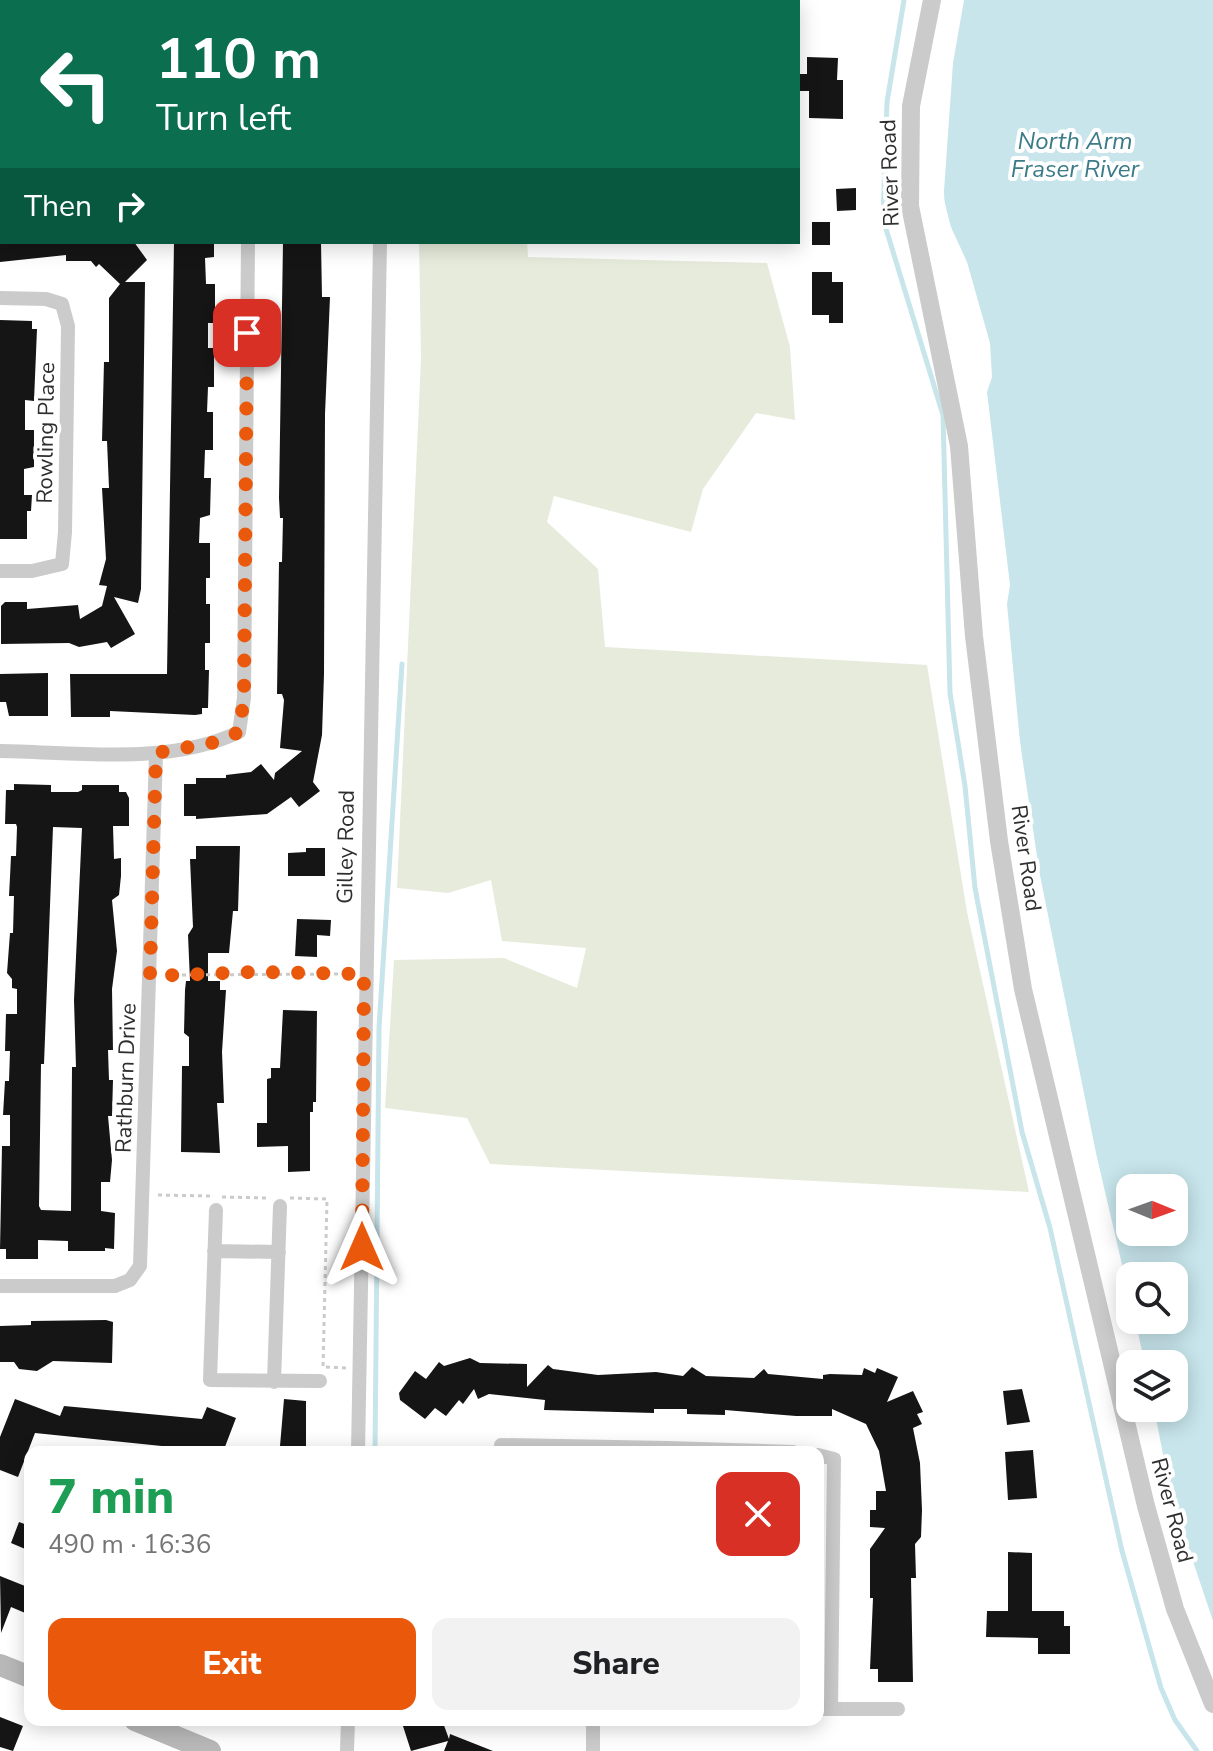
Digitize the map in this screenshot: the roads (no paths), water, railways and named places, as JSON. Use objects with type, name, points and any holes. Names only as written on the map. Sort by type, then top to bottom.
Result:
[{"type":"main road","points":[[0,1665],[24,1675]]},
{"type":"main road","points":[[150,1726],[210,1751]]},
{"type":"street","name":"River Road","points":[[932,0],[911,106],[910,206],[959,446],[976,652],[999,841],[1023,989],[1146,1506],[1175,1609],[1213,1704]]},
{"type":"street","points":[[0,751],[156,753],[217,742],[239,732],[244,698],[248,244]]},
{"type":"street","name":"Gilley Road","points":[[358,1446],[364,974],[380,244]]},
{"type":"street","name":"Rowling Place","points":[[0,298],[46,299],[62,304],[68,326],[62,564],[32,571],[0,571]]},
{"type":"street","name":"Rathburn Drive","points":[[0,1286],[115,1286],[130,1280],[141,1260],[156,753]]},
{"type":"street","points":[[274,1382],[280,1206]]},
{"type":"street","points":[[216,1210],[210,1380],[320,1381]]},
{"type":"street","points":[[214,1251],[279,1252]]},
{"type":"street","points":[[501,1445],[534,1446]]},
{"type":"street","points":[[824,1456],[834,1459],[825,1709],[898,1709]]},
{"type":"street","points":[[347,1751],[348,1726]]},
{"type":"street","points":[[593,1726],[593,1751]]},
{"type":"water","name":"North Arm Fraser River","points":[[957,0],[1213,0],[1213,1639],[1159,1476],[1149,1422],[1188,1422],[1188,1350],[1135,1350],[1131,1334],[1188,1334],[1188,1262],[1116,1262],[1116,1269],[1067,1057],[1018,729],[967,291],[935,164]]},
{"type":"waterway","points":[[904,0],[887,102],[883,219],[943,415],[950,693],[965,786],[975,888],[1022,1132],[1050,1228],[1122,1551],[1161,1688],[1175,1720],[1197,1751]]},
{"type":"waterway","points":[[375,1446],[379,1028],[402,664]]}]
